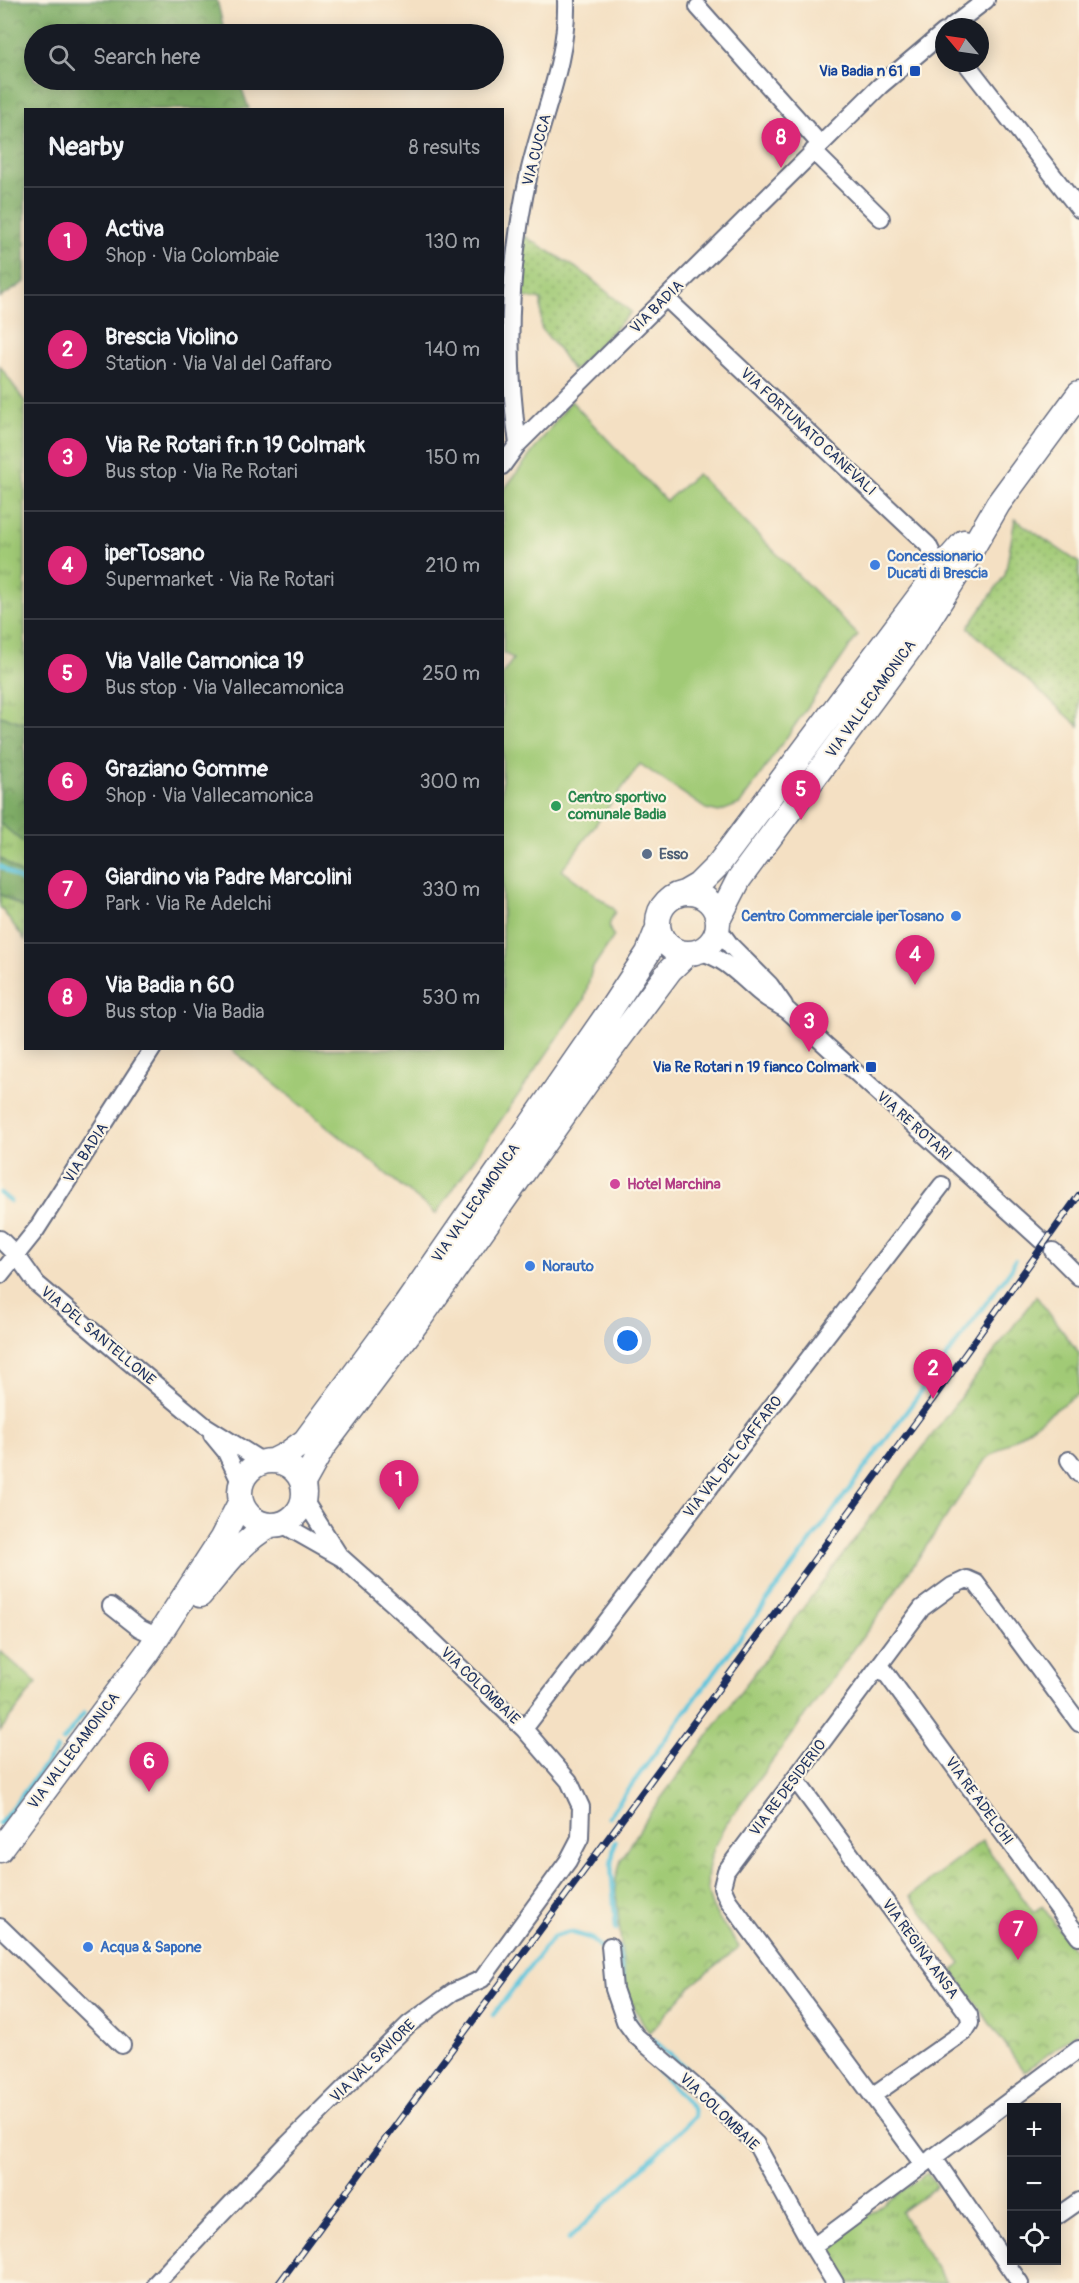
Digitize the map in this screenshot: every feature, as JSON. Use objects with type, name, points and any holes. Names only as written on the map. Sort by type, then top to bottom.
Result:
[{"type":"main road","name":"VIA VALLECAMONICA","points":[[686,892],[703,881],[718,865],[937,573],[998,504],[1079,394]]},
{"type":"main road","name":"VIA VALLECAMONICA","points":[[718,923],[740,879],[913,644],[998,504]]},
{"type":"main road","points":[[686,892],[701,895],[712,905],[718,923],[711,942],[693,952],[672,948],[661,936],[658,928],[659,911],[664,904],[678,894],[686,892]]},
{"type":"main road","name":"VIA VALLECAMONICA","points":[[268,1462],[287,1454],[309,1436],[405,1306],[611,1010],[648,953],[658,928]]},
{"type":"main road","name":"VIA VALLECAMONICA","points":[[303,1492],[323,1446],[421,1317],[592,1075],[670,970],[693,952]]},
{"type":"main road","points":[[268,1462],[288,1465],[300,1476],[303,1492],[296,1515],[276,1525],[261,1524],[248,1515],[241,1492],[246,1475],[253,1467],[268,1462]]},
{"type":"main road","name":"VIA VALLECAMONICA","points":[[0,1850],[153,1645],[222,1538],[241,1492]]},
{"type":"main road","name":"VIA VALLECAMONICA","points":[[153,1645],[257,1532],[276,1525]]},
{"type":"street","name":"VIA CUCCA","points":[[518,444],[511,378],[510,314],[522,209],[559,66],[566,0]]},
{"type":"street","name":"VIA BADIA","points":[[962,18],[986,0]]},
{"type":"street","points":[[698,7],[817,148],[881,218]]},
{"type":"street","name":"VIA BADIA","points":[[504,462],[518,444],[880,86],[935,39]]},
{"type":"street","points":[[973,72],[1079,209]]},
{"type":"street","name":"VIA FORTUNATO CANEVALI","points":[[666,298],[928,545],[937,573]]},
{"type":"street","name":"VIA RE ROTARI","points":[[718,923],[730,946],[770,985],[788,1011]]},
{"type":"street","name":"VIA RE ROTARI","points":[[693,952],[710,954],[727,963],[762,994],[788,1011],[1079,1277]]},
{"type":"street","name":"VIA BADIA","points":[[0,1275],[17,1256],[152,1050]]},
{"type":"street","name":"VIA VAL DEL CAFFARO","points":[[524,1729],[942,1185]]},
{"type":"street","name":"VIA DEL SANTELLONE","points":[[0,1239],[17,1256],[37,1284],[204,1425],[268,1462]]},
{"type":"street","name":"VIA DEL SANTELLONE","points":[[204,1425],[226,1452],[241,1492]]},
{"type":"street","name":"VIA COLOMBAIE","points":[[303,1492],[342,1558]]},
{"type":"street","name":"VIA COLOMBAIE","points":[[276,1525],[342,1558],[407,1616],[524,1729],[569,1781],[581,1807],[580,1838]]},
{"type":"street","name":"VIA RE DESIDERIO","points":[[1020,2283],[1006,2252],[872,2096],[728,1900],[723,1887],[726,1871],[922,1608],[952,1586],[967,1579],[976,1583],[1079,1723]]},
{"type":"street","points":[[111,1606],[137,1627],[153,1645]]},
{"type":"street","name":"VIA RE ADELCHI","points":[[880,1665],[1079,1937]]},
{"type":"street","name":"VIA REGINA ANSA","points":[[795,1779],[969,2015],[970,2023],[965,2031],[872,2096]]},
{"type":"street","name":"VIA VAL SAVIORE","points":[[156,2283],[288,2144],[409,2024],[453,1992],[482,1979],[567,1861],[580,1838]]},
{"type":"street","points":[[0,1927],[122,2045]]},
{"type":"street","name":"VIA COLOMBAIE","points":[[610,1946],[614,1989],[625,2021],[636,2036],[713,2102],[756,2144],[835,2283]]},
{"type":"street","points":[[813,2247],[1079,2049]]},
{"type":"street","points":[[1061,2214],[1079,2201]]},
{"type":"green space","points":[[0,0],[217,0],[223,24],[24,24],[24,90],[242,90],[249,108],[24,108],[24,283],[0,298]]},
{"type":"green space","points":[[524,236],[583,272],[631,312],[573,371],[541,328],[541,300],[517,296]]},
{"type":"green space","points":[[0,366],[24,401],[24,723],[0,716]]},
{"type":"green space","name":"Centro sportivo comunale Badia","points":[[571,401],[666,501],[697,474],[858,635],[740,804],[719,812],[706,809],[640,764],[562,870],[613,908],[615,912],[609,927],[614,936],[592,969],[584,1000],[436,1214],[232,1050],[504,1050],[504,672],[513,659],[504,653],[504,490]]},
{"type":"green space","points":[[1015,519],[1079,563],[1079,726],[968,628],[1005,575]]},
{"type":"green space","points":[[0,716],[24,723],[24,843],[0,823]]},
{"type":"green space","points":[[0,823],[24,843],[24,876],[0,858]]},
{"type":"green space","points":[[0,858],[24,876],[24,908],[0,894]]},
{"type":"green space","points":[[0,894],[24,908],[24,939],[0,907]]},
{"type":"green space","points":[[1036,1296],[1079,1353],[1079,1393],[985,1460],[889,1601],[726,1824],[712,1854],[707,1886],[713,1908],[739,1947],[691,1986],[649,2033],[631,2002],[625,1984],[615,1883],[621,1860],[650,1813]]},
{"type":"green space","points":[[0,1651],[37,1683],[0,1731]]},
{"type":"green space","points":[[982,1841],[1033,1912],[1042,1906],[1079,1956],[1079,2031],[1024,2072],[953,1971],[961,1964],[910,1896]]},
{"type":"green space","points":[[927,2173],[937,2186],[901,2212],[946,2283],[841,2283],[820,2250]]},
{"type":"waterway","points":[[0,866],[24,883]]},
{"type":"waterway","points":[[0,1193],[10,1201]]},
{"type":"waterway","points":[[608,1817],[1012,1268],[1015,1260]]},
{"type":"waterway","points":[[63,1741],[84,1713]]},
{"type":"waterway","points":[[0,1824],[57,1749]]},
{"type":"waterway","points":[[615,1842],[611,1865],[616,1929]]},
{"type":"waterway","points":[[493,2015],[553,1937],[570,1932],[593,1939],[604,1951]]},
{"type":"waterway","points":[[618,1948],[625,1996]]},
{"type":"waterway","points":[[628,2007],[638,2026]]},
{"type":"waterway","points":[[653,2040],[721,2099]]},
{"type":"waterway","points":[[569,2239],[695,2116],[693,2109],[635,2045]]},
{"type":"waterway","points":[[838,2272],[845,2283]]},
{"type":"railway","points":[[279,2283],[933,1399],[1079,1195]]},
{"type":"place","name":"Via Badia n 61","points":[[915,71]]},
{"type":"place","name":"Via Badia n 60","points":[[781,168]]},
{"type":"place","name":"Concessionario Ducati di Brescia","points":[[875,565]]},
{"type":"place","name":"Centro sportivo comunale Badia","points":[[556,806]]},
{"type":"place","name":"Via Valle Camonica 19","points":[[801,820]]},
{"type":"place","name":"Esso","points":[[647,854]]},
{"type":"place","name":"Centro Commerciale iperTosano","points":[[956,916]]},
{"type":"place","name":"iperTosano","points":[[915,985]]},
{"type":"place","name":"Via Re Rotari fr.n 19 Colmark","points":[[809,1052]]},
{"type":"place","name":"Via Re Rotari n 19 fianco Colmark","points":[[871,1067]]},
{"type":"place","name":"Hotel Marchina","points":[[615,1184]]},
{"type":"place","name":"Norauto","points":[[530,1266]]},
{"type":"place","name":"Brescia Violino","points":[[933,1399]]},
{"type":"place","name":"Activa","points":[[399,1510]]},
{"type":"place","name":"Graziano Gomme","points":[[149,1792]]},
{"type":"place","name":"Acqua & Sapone","points":[[88,1947]]},
{"type":"place","name":"Giardino via Padre Marcolini","points":[[1018,1960]]}]
